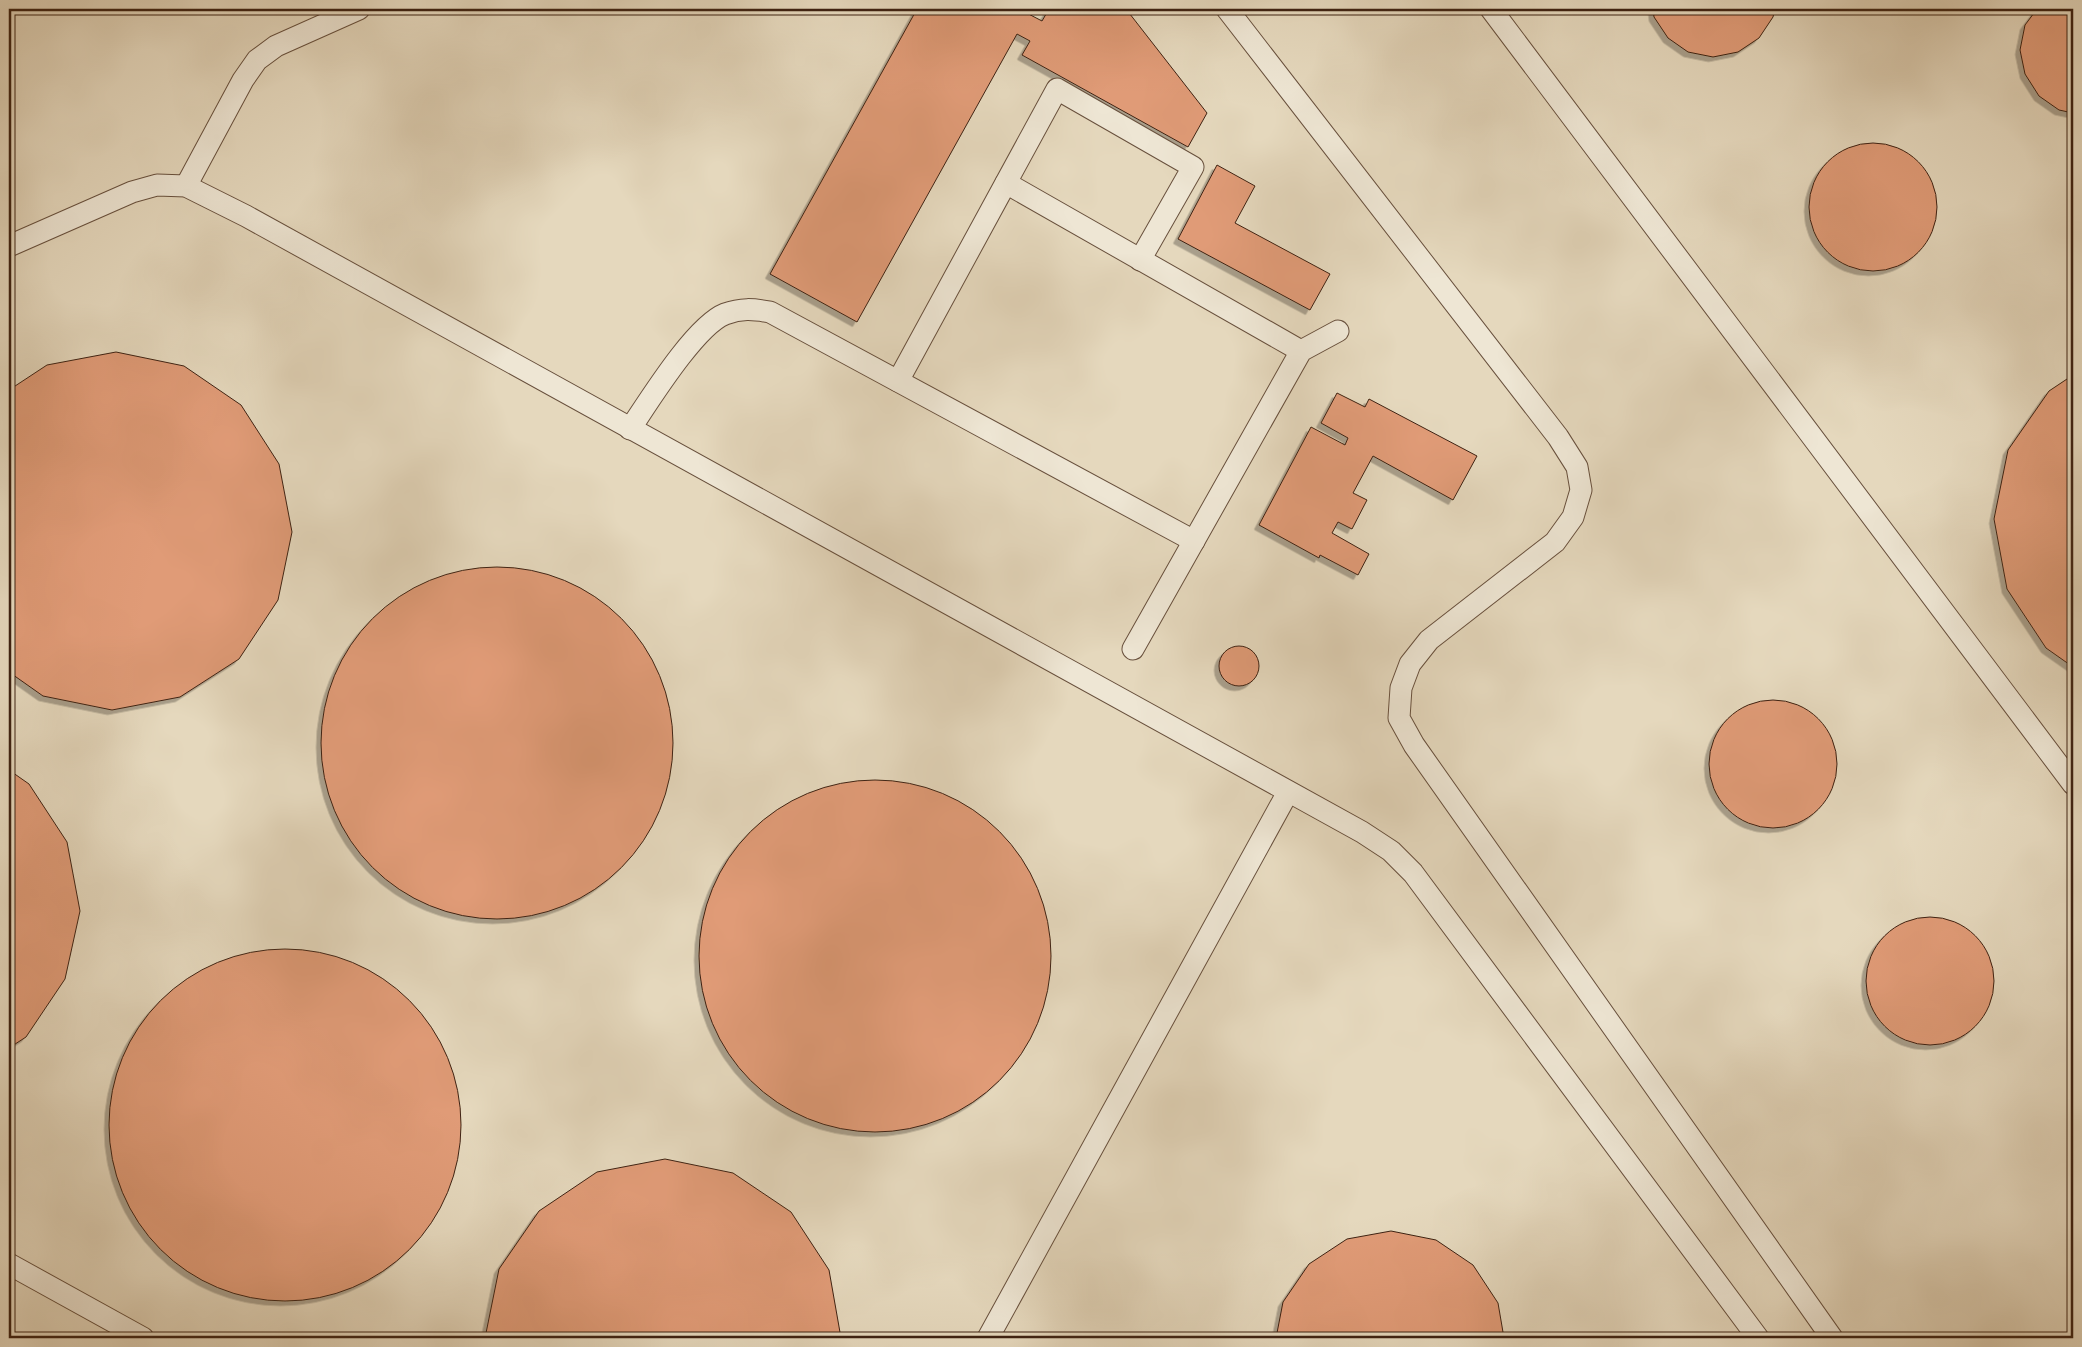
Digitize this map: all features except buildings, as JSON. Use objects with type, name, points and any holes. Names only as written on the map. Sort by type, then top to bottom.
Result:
[{"type":"lane","points":[[186,186],[243,80],[257,60],[276,46],[359,9]]},
{"type":"lane","points":[[1226,9],[1558,437],[1577,467],[1581,490],[1573,517],[1555,542],[1429,640],[1410,664],[1401,688],[1399,718],[1414,745],[1832,1338]]},
{"type":"lane","points":[[1491,9],[2073,784]]},
{"type":"lane","points":[[898,381],[1057,89],[1193,167],[1140,260]]},
{"type":"lane","points":[[1006,183],[1301,351]]},
{"type":"lane","points":[[9,246],[132,192],[157,185],[186,186],[255,220],[1362,832],[1391,851],[1413,873],[1758,1338]]},
{"type":"lane","points":[[630,429],[668,372],[699,334],[723,315],[747,308],[770,312],[1194,541]]},
{"type":"lane","points":[[1133,649],[1301,351],[1338,332]]},
{"type":"lane","points":[[988,1338],[1288,792]]},
{"type":"lane","points":[[9,1264],[143,1338]]}]
